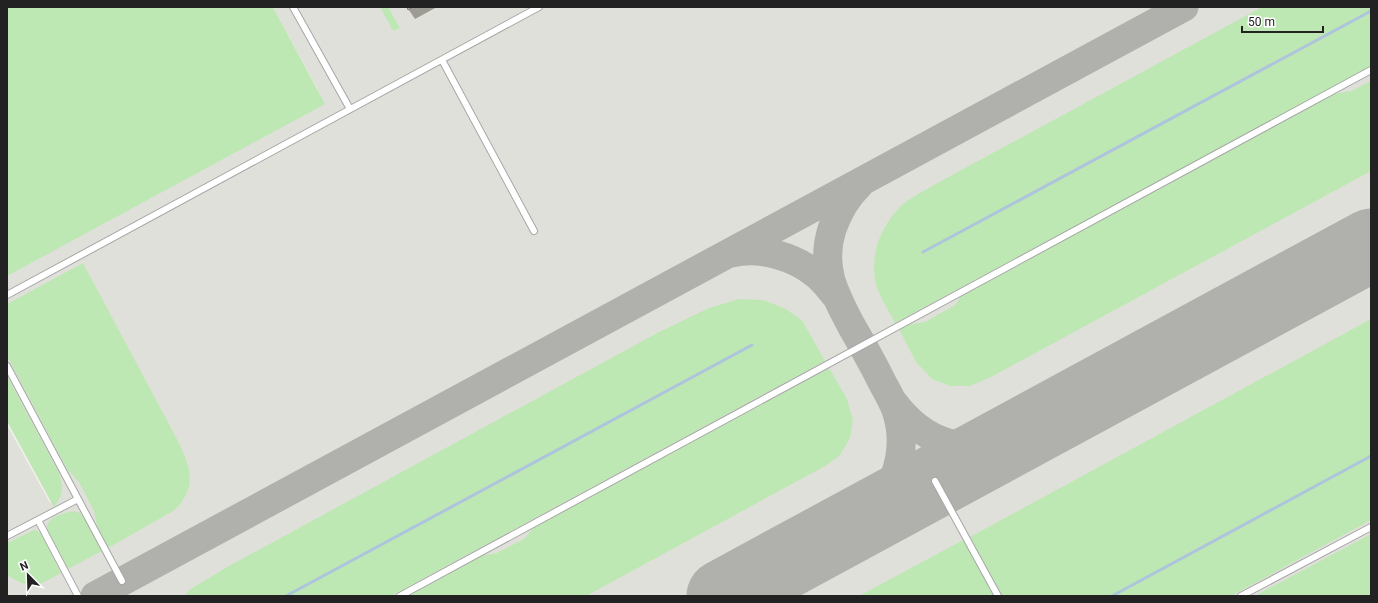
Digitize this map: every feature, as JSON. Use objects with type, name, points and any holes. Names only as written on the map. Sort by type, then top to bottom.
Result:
[{"type":"lane","points":[[293,7],[350,109]]},
{"type":"lane","points":[[7,295],[539,7]]},
{"type":"lane","points":[[442,60],[534,231]]},
{"type":"lane","points":[[400,596],[1371,70]]},
{"type":"lane","points":[[7,366],[122,582]]},
{"type":"lane","points":[[935,481],[998,596]]},
{"type":"lane","points":[[7,536],[78,499]]},
{"type":"lane","points":[[38,520],[78,596]]},
{"type":"lane","points":[[1241,596],[1251,594],[1371,527]]},
{"type":"shaded area","points":[[273,7],[1371,7],[1371,596],[7,596],[7,425],[50,503],[51,502],[7,421],[7,258],[318,90]]},
{"type":"green space","points":[[7,7],[273,7],[325,104],[7,276]]},
{"type":"green space","points":[[380,7],[388,7],[400,28],[393,31]]},
{"type":"green space","points":[[1262,7],[1371,7],[1371,67],[895,323],[882,300],[876,285],[874,262],[883,231],[895,212],[903,204],[932,186]]},
{"type":"green space","points":[[1371,81],[1371,171],[991,377],[970,386],[950,386],[932,379],[916,362],[899,329],[907,325],[925,322],[955,305],[962,295],[1334,94],[1351,91]]},
{"type":"green space","points":[[83,263],[179,443],[187,461],[190,478],[187,493],[175,510],[108,548],[97,526],[94,511],[79,482],[67,469],[7,356],[7,304]]},
{"type":"green space","points":[[739,299],[763,300],[784,308],[802,320],[825,361],[391,596],[185,596],[189,590],[229,566],[659,332],[709,308]]},
{"type":"green space","points":[[1371,319],[1371,520],[1231,596],[1002,596],[970,537]]},
{"type":"green space","points":[[829,368],[847,399],[853,420],[850,438],[840,455],[827,465],[586,596],[406,596],[480,556],[497,553],[524,539],[535,526]]},
{"type":"green space","points":[[7,376],[59,473],[62,490],[60,498],[54,507],[7,421]]},
{"type":"green space","points":[[74,511],[80,513],[85,519],[102,551],[68,569],[47,530],[47,526],[56,516]]},
{"type":"green space","points":[[34,530],[41,534],[61,573],[40,584],[29,585],[7,575],[7,543]]},
{"type":"green space","points":[[1371,534],[1371,596],[1258,596],[1258,594]]},
{"type":"green space","points":[[963,540],[994,596],[859,596]]},
{"type":"waterway","points":[[923,252],[1371,11]]},
{"type":"waterway","points":[[286,596],[752,345]]},
{"type":"waterway","points":[[1112,596],[1371,456]]},
{"type":"taxiway","points":[[95,596],[1184,7]]},
{"type":"taxiway","points":[[855,525],[880,502],[887,492],[897,470],[901,446],[899,422],[892,400],[840,303],[828,268],[829,243],[832,229],[843,205],[859,185]]},
{"type":"taxiway","points":[[732,253],[754,251],[765,252],[788,258],[817,275],[825,282],[836,296]]},
{"type":"taxiway","points":[[893,402],[905,417],[918,428],[932,437],[947,443],[962,446],[978,446],[996,444],[1014,439]]},
{"type":"runway","points":[[723,596],[1371,245]]}]
